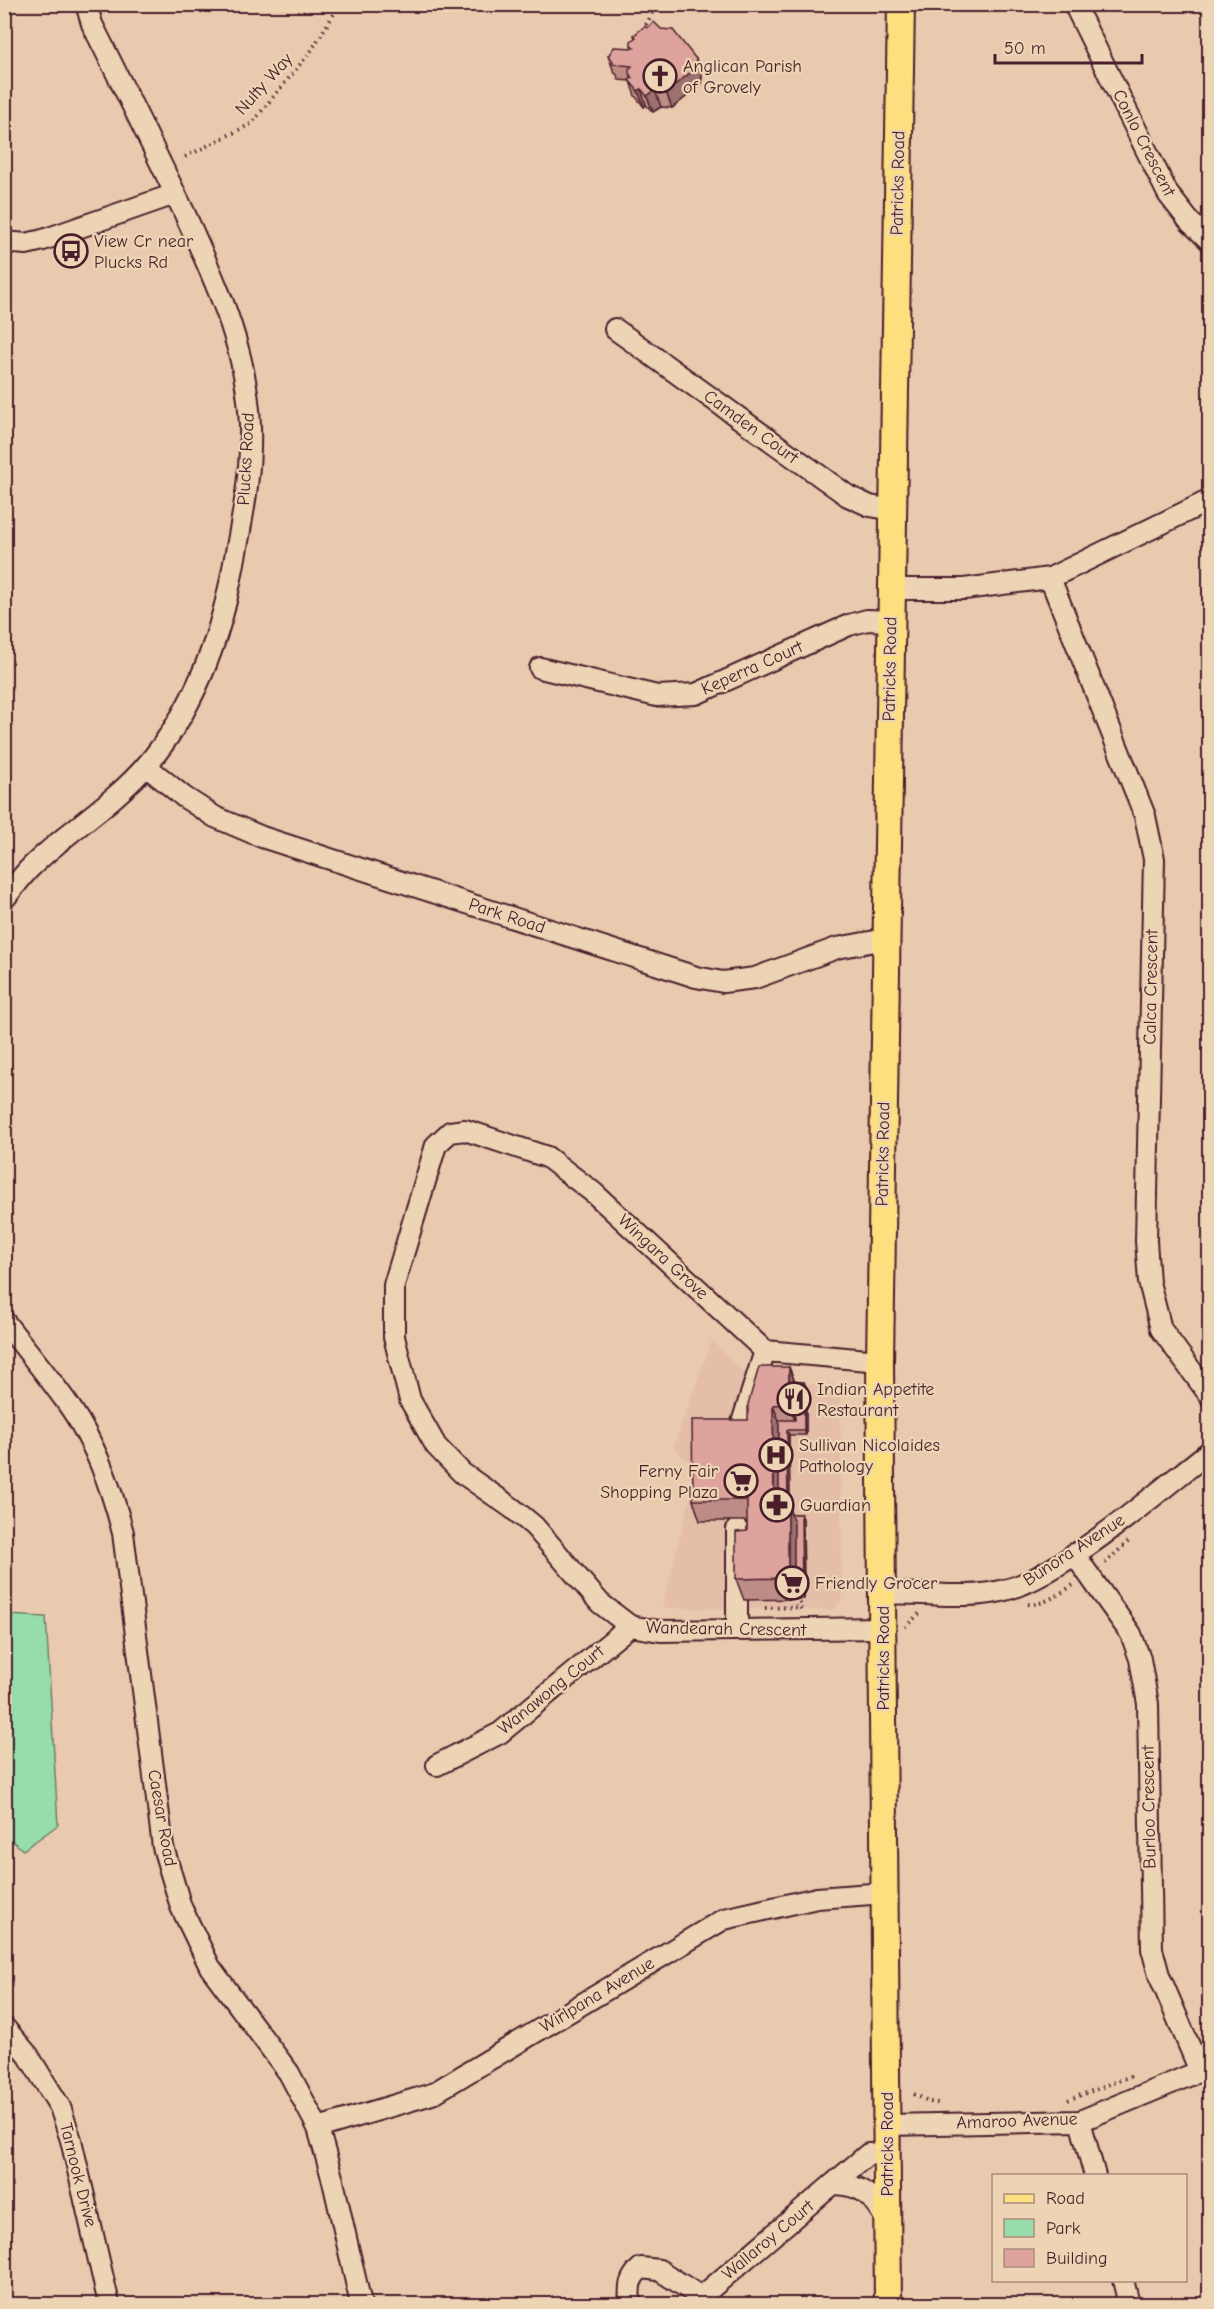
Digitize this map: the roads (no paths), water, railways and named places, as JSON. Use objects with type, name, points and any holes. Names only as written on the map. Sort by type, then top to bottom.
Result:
[{"type":"main road","name":"Patricks Road","points":[[888,2304],[880,1361],[901,4]]},
{"type":"street","name":"Plucks Road","points":[[4,899],[29,869],[146,766],[187,705],[214,644],[235,558],[249,484],[250,452],[246,381],[235,331],[210,269],[92,24],[86,4]]},
{"type":"street","name":"Conlo Crescent","points":[[1074,4],[1167,194],[1209,241]]},
{"type":"street","points":[[4,242],[26,244],[43,240],[175,194]]},
{"type":"street","name":"Camden Court","points":[[615,329],[848,496],[870,506],[893,510]]},
{"type":"street","points":[[891,589],[964,590],[1050,578],[1209,500]]},
{"type":"street","name":"Calca Crescent","points":[[1050,578],[1145,816],[1154,859],[1146,1240],[1149,1282],[1161,1329],[1209,1396]]},
{"type":"street","name":"Keperra Court","points":[[540,668],[657,696],[696,693],[849,625],[867,620],[890,621]]},
{"type":"street","name":"Park Road","points":[[146,766],[184,797],[215,817],[262,837],[696,977],[723,982],[755,978],[837,948],[886,939]]},
{"type":"street","name":"Wingara Grove","points":[[450,1132],[465,1130],[547,1157],[594,1193],[765,1351]]},
{"type":"street","name":"Wandearah Crescent","points":[[450,1132],[436,1145],[394,1285],[394,1337],[410,1400],[436,1446],[462,1473],[512,1508],[534,1527],[600,1603],[630,1626],[660,1631],[882,1628]]},
{"type":"street","name":"Caesar Road","points":[[4,1321],[72,1411],[111,1486],[123,1533],[163,1847],[181,1907],[210,1967],[289,2073],[318,2128],[362,2304]]},
{"type":"street","points":[[739,1432],[765,1351],[880,1361]]},
{"type":"street","name":"Bunora Avenue","points":[[882,1594],[920,1593],[958,1596],[1000,1592],[1032,1582],[1107,1533],[1209,1451]]},
{"type":"street","points":[[737,1529],[737,1630]]},
{"type":"street","name":"Burloo Crescent","points":[[1074,1554],[1131,1634],[1140,1659],[1148,1704],[1152,1949],[1159,1975],[1205,2069]]},
{"type":"street","name":"Wanawong Court","points":[[436,1765],[500,1732],[630,1626]]},
{"type":"street","name":"Wirlpana Avenue","points":[[318,2128],[432,2094],[724,1918],[818,1898],[885,1893]]},
{"type":"street","name":"Tarnook Drive","points":[[5,2028],[28,2055],[60,2108],[71,2140],[109,2304]]},
{"type":"street","name":"Amaroo Avenue","points":[[887,2125],[1080,2121],[1205,2069]]},
{"type":"street","points":[[1080,2121],[1095,2174]]},
{"type":"street","name":"Wallaroy Court","points":[[630,2304],[629,2288],[632,2275],[640,2268],[659,2270],[699,2300],[868,2154],[887,2153]]},
{"type":"street","points":[[835,2184],[857,2187],[868,2194],[887,2221]]},
{"type":"street","points":[[1124,2282],[1129,2304]]},
{"type":"place","name":"Anglican Parish of Grovely","points":[[660,76]]},
{"type":"place","name":"View Cr near Plucks Rd","points":[[71,251]]},
{"type":"place","name":"Indian Appetite Restaurant","points":[[794,1399]]},
{"type":"place","name":"Sullivan Nicolaides Pathology","points":[[776,1455]]},
{"type":"place","name":"Ferny Fair Shopping Plaza","points":[[741,1481]]},
{"type":"place","name":"Guardian","points":[[777,1505]]},
{"type":"place","name":"Friendly Grocer","points":[[792,1583]]}]
